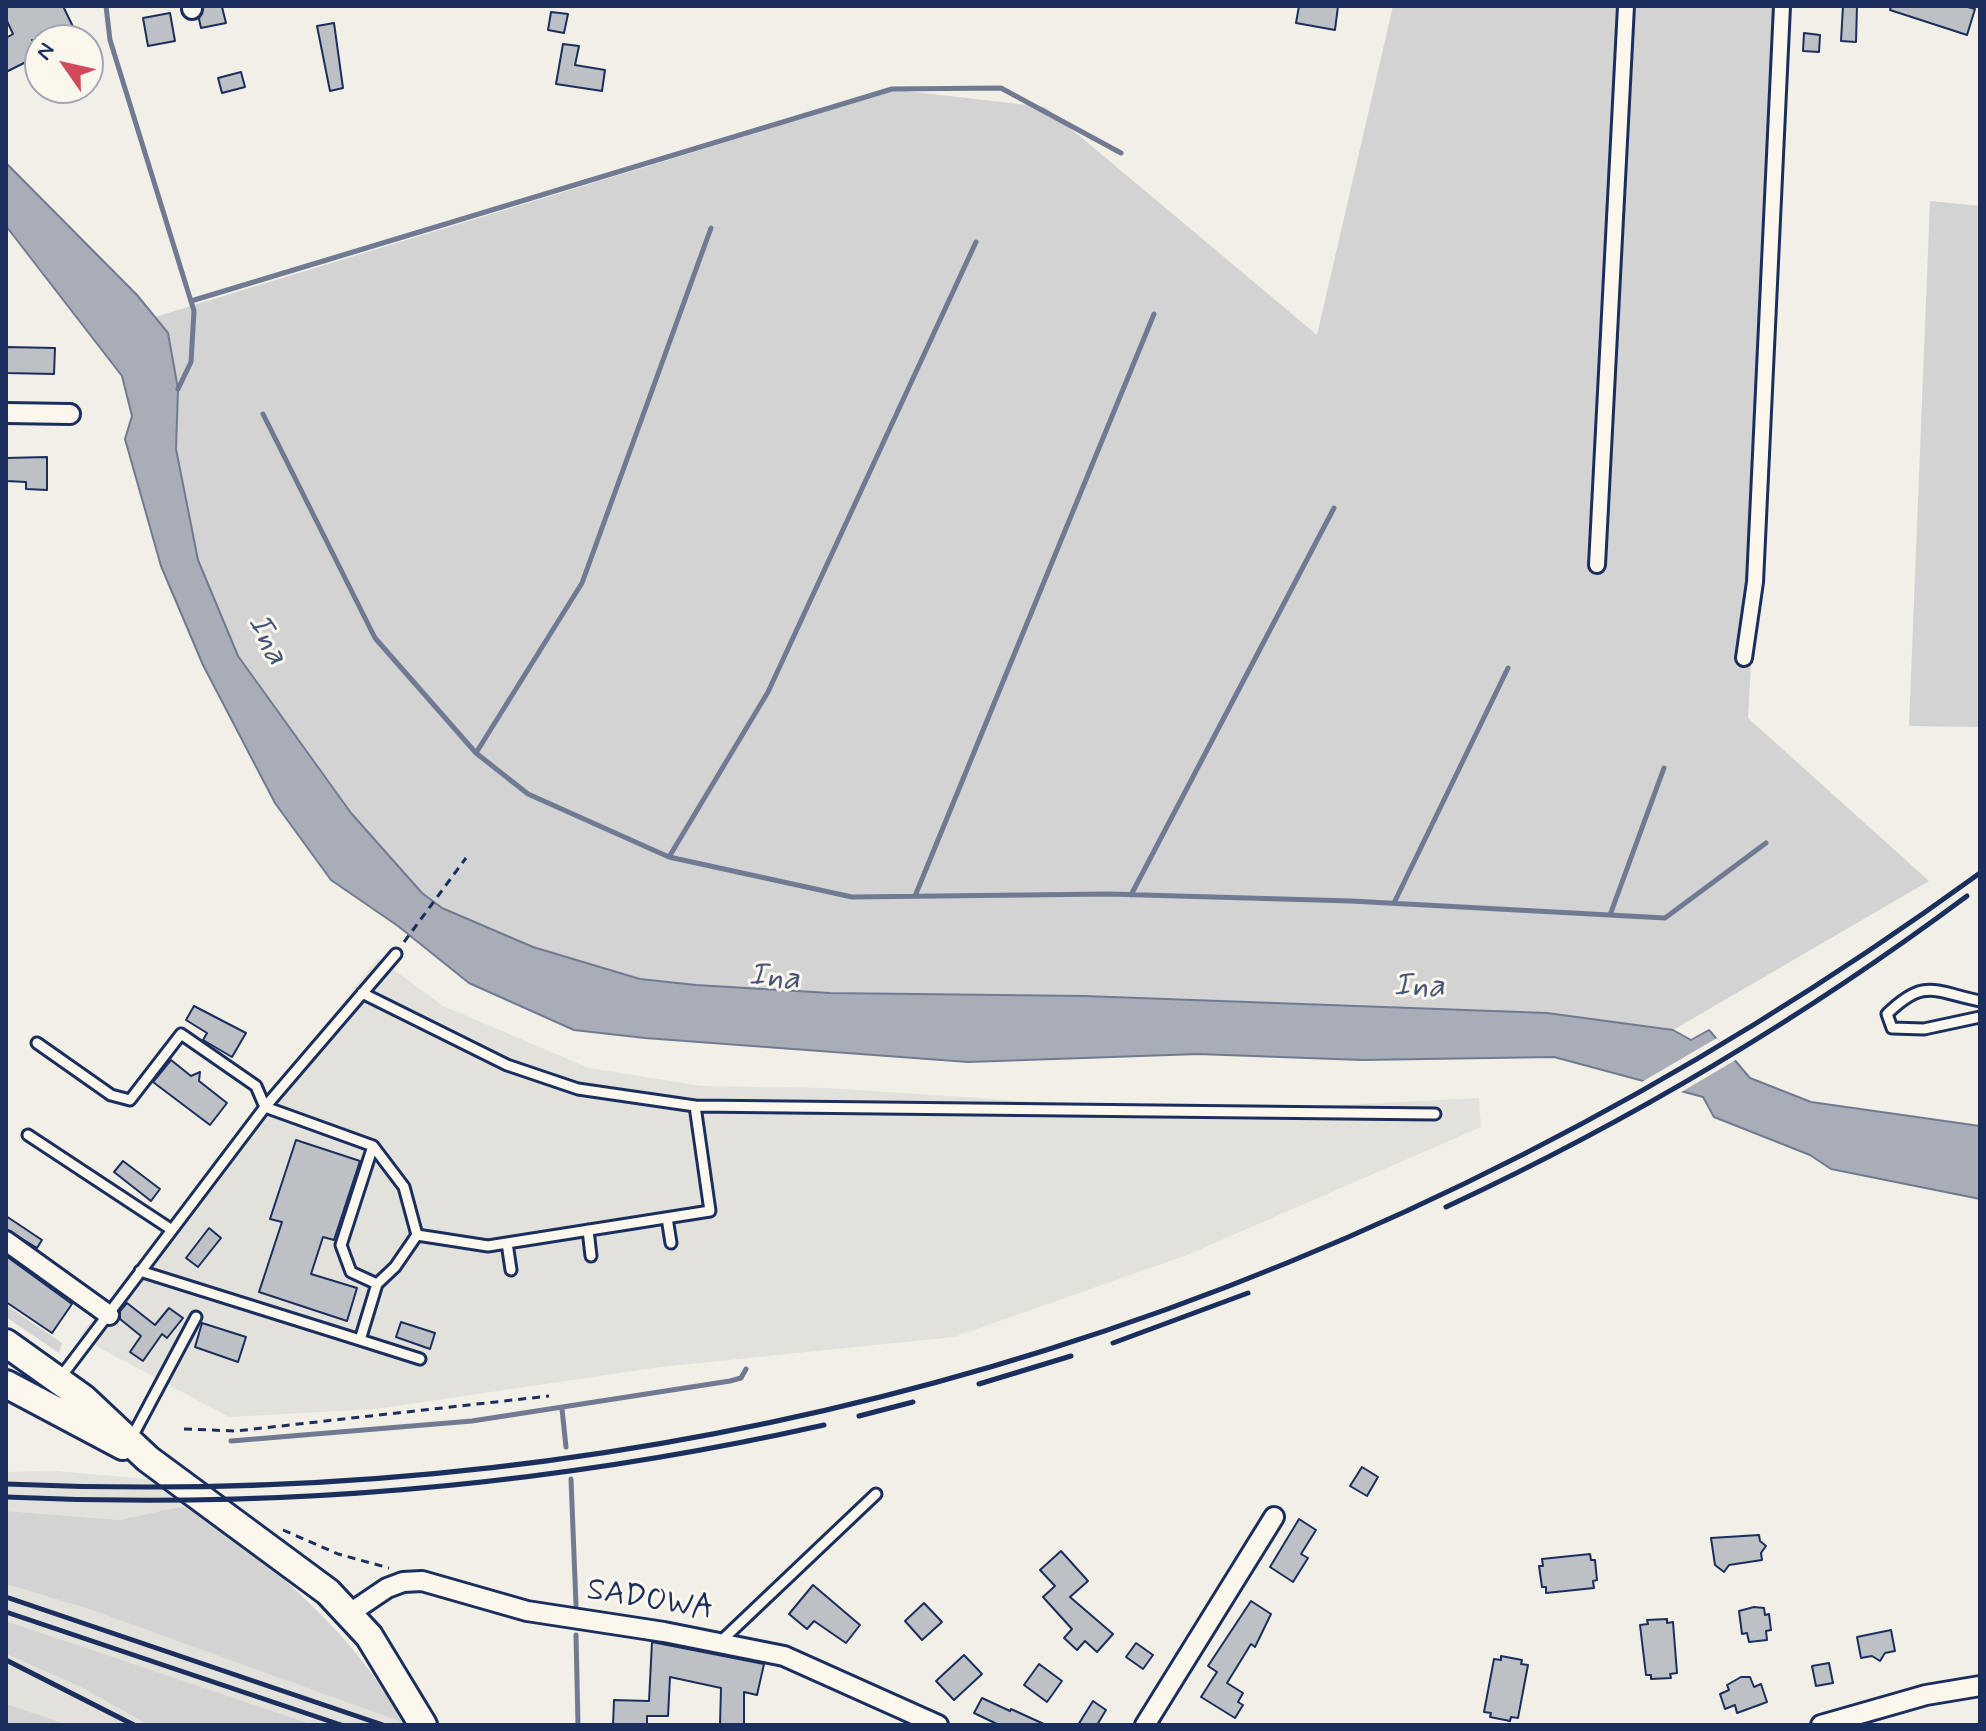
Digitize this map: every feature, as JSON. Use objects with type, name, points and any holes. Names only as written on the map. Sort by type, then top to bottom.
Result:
[{"type":"main road","points":[[6,1343],[59,1379],[139,1450],[296,1566],[350,1613],[382,1655],[423,1725]]},
{"type":"main road","points":[[15,1390],[42,1397],[59,1379]]},
{"type":"main road","points":[[15,1390],[139,1450]]},
{"type":"street","points":[[1597,565],[1626,6]]},
{"type":"street","points":[[1744,658],[1755,582],[1782,6]]},
{"type":"street","points":[[6,413],[70,414]]},
{"type":"street","points":[[6,1241],[109,1315]]},
{"type":"street","points":[[1145,1725],[1274,1517]]},
{"type":"street","name":"SADOWA","points":[[350,1613],[387,1588],[403,1582],[422,1581],[527,1611],[784,1656],[938,1725]]},
{"type":"street","points":[[1821,1725],[1926,1695],[1980,1686]]},
{"type":"lane","points":[[59,1379],[265,1107],[396,954]]},
{"type":"lane","points":[[1980,1001],[1923,988],[1909,993],[1887,1014],[1892,1028],[1924,1029],[1980,1017]]},
{"type":"lane","points":[[362,993],[507,1065],[578,1089],[695,1106],[1435,1114]]},
{"type":"lane","points":[[37,1043],[111,1095],[130,1100],[181,1034],[256,1086],[265,1107],[373,1146],[404,1187],[417,1235],[395,1267],[377,1284],[360,1340]]},
{"type":"lane","points":[[417,1235],[488,1246],[710,1211],[695,1106]]},
{"type":"lane","points":[[28,1135],[172,1230]]},
{"type":"lane","points":[[373,1146],[341,1245],[351,1272],[377,1284]]},
{"type":"lane","points":[[667,1218],[671,1243]]},
{"type":"lane","points":[[588,1230],[591,1256]]},
{"type":"lane","points":[[507,1243],[511,1270]]},
{"type":"lane","points":[[140,1271],[420,1359]]},
{"type":"lane","points":[[139,1450],[196,1317]]},
{"type":"lane","points":[[719,1643],[876,1494]]},
{"type":"path","points":[[396,954],[466,858]]},
{"type":"path","points":[[184,1429],[236,1431],[549,1396]]},
{"type":"path","points":[[283,1530],[338,1554],[404,1572],[422,1581]]},
{"type":"shaded area","points":[[1393,6],[1786,6],[1748,718],[1929,881],[1673,1030],[1547,1013],[1084,996],[824,992],[640,979],[533,947],[442,908],[422,893],[351,813],[238,656],[198,560],[176,449],[178,389],[168,333],[155,317],[897,90],[1045,107],[1317,335]]},
{"type":"shaded area","points":[[6,163],[137,295],[168,333],[178,389],[176,449],[198,560],[238,656],[351,813],[422,893],[442,908],[533,947],[640,979],[696,985],[830,993],[1084,996],[1547,1013],[1673,1030],[1691,1040],[1709,1030],[1750,1078],[1811,1102],[1980,1126],[1980,1199],[1831,1169],[1810,1155],[1714,1117],[1703,1097],[1554,1057],[1362,1060],[1198,1054],[968,1062],[574,1030],[469,983],[398,926],[331,880],[275,803],[203,665],[161,566],[125,439],[132,416],[122,376],[6,226]]},
{"type":"shaded area","points":[[1930,201],[1980,206],[1980,727],[1909,726]]},
{"type":"shaded area","points":[[378,958],[443,1006],[589,1068],[702,1086],[826,1088],[1054,1103],[1319,1106],[1479,1098],[1481,1127],[1187,1255],[954,1337],[660,1367],[376,1409],[229,1417],[79,1337]]},
{"type":"shaded area","points":[[6,1305],[62,1343],[59,1353],[6,1317]]},
{"type":"shaded area","points":[[56,1471],[158,1480],[165,1492],[183,1497],[184,1505],[197,1509],[174,1508],[120,1520],[6,1511],[6,1472]]},
{"type":"shaded area","points":[[200,1507],[285,1580],[337,1632],[383,1690],[402,1722],[89,1609],[6,1584],[6,1511],[120,1520],[174,1508]]},
{"type":"shaded area","points":[[6,1584],[89,1609],[404,1722],[403,1725],[314,1725],[6,1621]]},
{"type":"shaded area","points":[[6,1621],[314,1725],[149,1725],[79,1686],[6,1654]]},
{"type":"shaded area","points":[[6,1654],[79,1686],[149,1725],[68,1725],[6,1704]]},
{"type":"shaded area","points":[[6,1704],[12,1706],[68,1725],[6,1725]]},
{"type":"pier","points":[[1717,1038],[1739,1058],[1678,1094],[1640,1083]]},
{"type":"building","points":[[6,6],[63,6],[72,24],[24,24],[24,63],[6,72],[6,38],[13,34],[6,19]]},
{"type":"building","points":[[204,6],[222,7],[226,23],[201,28],[199,19]]},
{"type":"building","points":[[1299,6],[1338,6],[1335,30],[1296,23]]},
{"type":"building","points":[[1843,6],[1857,6],[1856,42],[1841,41]]},
{"type":"building","points":[[1891,6],[1964,6],[1975,9],[1967,35],[1890,10]]},
{"type":"building","points":[[551,12],[568,14],[564,33],[548,30]]},
{"type":"building","points":[[170,13],[175,41],[148,46],[143,18]]},
{"type":"building","points":[[334,23],[343,88],[330,91],[317,26]]},
{"type":"building","points":[[1804,33],[1820,35],[1819,52],[1803,51]]},
{"type":"building","points":[[563,44],[579,46],[575,65],[605,70],[602,91],[556,84]]},
{"type":"building","points":[[241,72],[245,87],[222,93],[218,78]]},
{"type":"building","points":[[6,347],[55,348],[54,374],[6,373]]},
{"type":"building","points":[[47,457],[47,490],[26,489],[26,482],[6,481],[6,458]]},
{"type":"building","points":[[194,1006],[246,1033],[232,1057],[203,1040],[207,1033],[186,1020]]},
{"type":"building","points":[[171,1060],[191,1076],[200,1072],[199,1081],[227,1103],[210,1125],[153,1082]]},
{"type":"building","points":[[296,1140],[360,1161],[334,1240],[323,1237],[311,1274],[357,1288],[347,1321],[259,1292],[282,1222],[270,1219]]},
{"type":"building","points":[[123,1161],[160,1189],[151,1201],[114,1172]]},
{"type":"building","points":[[6,1216],[42,1240],[37,1248],[6,1229]]},
{"type":"building","points":[[209,1228],[221,1238],[198,1267],[186,1258]]},
{"type":"building","points":[[6,1256],[72,1304],[52,1333],[6,1302]]},
{"type":"building","points":[[127,1303],[155,1325],[169,1308],[183,1318],[167,1338],[162,1334],[143,1361],[130,1352],[141,1336],[120,1319],[120,1311]]},
{"type":"building","points":[[401,1322],[435,1333],[430,1349],[396,1337]]},
{"type":"building","points":[[202,1323],[246,1337],[238,1362],[195,1347]]},
{"type":"building","points":[[1362,1467],[1378,1477],[1367,1496],[1350,1486]]},
{"type":"building","points":[[1299,1519],[1316,1530],[1301,1554],[1308,1558],[1293,1582],[1270,1567]]},
{"type":"building","points":[[1759,1535],[1766,1546],[1761,1553],[1762,1560],[1729,1565],[1724,1572],[1715,1565],[1711,1538]]},
{"type":"building","points":[[1061,1551],[1088,1581],[1070,1597],[1113,1634],[1097,1652],[1085,1641],[1077,1650],[1064,1638],[1072,1629],[1043,1597],[1055,1586],[1040,1570]]},
{"type":"building","points":[[1590,1554],[1591,1560],[1595,1560],[1597,1580],[1593,1581],[1594,1588],[1546,1593],[1539,1566],[1543,1566],[1542,1559]]},
{"type":"building","points":[[813,1585],[860,1625],[846,1643],[814,1621],[807,1629],[789,1614]]},
{"type":"building","points":[[1251,1601],[1271,1614],[1255,1647],[1251,1644],[1227,1683],[1243,1693],[1238,1702],[1243,1705],[1235,1718],[1201,1697],[1217,1672],[1208,1666]]},
{"type":"building","points":[[924,1603],[942,1622],[922,1640],[905,1621]]},
{"type":"building","points":[[1764,1608],[1765,1615],[1769,1614],[1771,1630],[1766,1631],[1767,1640],[1749,1642],[1747,1633],[1742,1634],[1739,1611]]},
{"type":"building","points":[[1667,1619],[1667,1623],[1673,1622],[1677,1673],[1670,1674],[1671,1678],[1651,1679],[1651,1675],[1646,1675],[1640,1625],[1648,1624],[1647,1620]]},
{"type":"building","points":[[1891,1630],[1895,1651],[1885,1653],[1880,1661],[1872,1656],[1861,1658],[1857,1637]]},
{"type":"building","points":[[652,1642],[764,1664],[757,1695],[744,1692],[744,1725],[720,1725],[721,1688],[670,1677],[668,1716],[647,1716],[647,1725],[613,1725],[614,1700],[649,1701]]},
{"type":"building","points":[[1136,1643],[1153,1655],[1143,1669],[1126,1657]]},
{"type":"building","points":[[964,1655],[982,1674],[954,1700],[936,1681]]},
{"type":"building","points":[[1501,1656],[1522,1660],[1521,1664],[1528,1665],[1518,1718],[1511,1717],[1510,1721],[1490,1717],[1491,1713],[1484,1712],[1494,1659],[1501,1660]]},
{"type":"building","points":[[1829,1663],[1833,1683],[1816,1686],[1812,1666]]},
{"type":"building","points":[[1039,1664],[1062,1681],[1047,1702],[1024,1685]]},
{"type":"building","points":[[1741,1677],[1750,1677],[1754,1687],[1761,1684],[1767,1702],[1737,1713],[1735,1705],[1725,1709],[1720,1694],[1729,1690],[1727,1685]]},
{"type":"building","points":[[982,1698],[1046,1725],[999,1725],[974,1713]]},
{"type":"building","points":[[1093,1701],[1106,1710],[1097,1725],[1078,1725]]},
{"type":"waterway","points":[[106,6],[110,40],[194,311],[191,362],[178,389]]},
{"type":"waterway","points":[[191,301],[892,89],[1001,88],[1121,153]]},
{"type":"waterway","points":[[476,753],[582,583],[711,228]]},
{"type":"waterway","points":[[669,857],[768,692],[976,242]]},
{"type":"waterway","points":[[915,896],[1154,314]]},
{"type":"waterway","points":[[263,414],[375,638],[476,753],[528,794],[669,857],[852,897],[1109,894],[1351,901],[1665,918],[1766,843]]},
{"type":"waterway","points":[[1131,895],[1334,508]]},
{"type":"waterway","points":[[1394,903],[1508,668]]},
{"type":"waterway","points":[[1610,915],[1664,768]]},
{"type":"waterway","points":[[231,1441],[472,1421],[730,1381],[741,1378],[746,1369]]},
{"type":"waterway","points":[[562,1409],[566,1447]]},
{"type":"waterway","points":[[571,1479],[576,1605]]},
{"type":"waterway","points":[[576,1635],[578,1725]]},
{"type":"railway","points":[[6,1484],[275,1484],[538,1462],[795,1417],[1046,1350],[1289,1262],[1526,1153],[1757,1023],[1980,873]]},
{"type":"railway","points":[[1446,1207],[1582,1139],[1714,1065],[1843,983],[1967,896]]},
{"type":"railway","points":[[1113,1343],[1248,1293]]},
{"type":"railway","points":[[979,1384],[1071,1356]]},
{"type":"railway","points":[[859,1416],[913,1402]]},
{"type":"railway","points":[[6,1497],[212,1500],[418,1488],[520,1478],[622,1463],[824,1425]]},
{"type":"railway","points":[[6,1597],[383,1725]]},
{"type":"railway","points":[[6,1612],[341,1725]]},
{"type":"railway","points":[[6,1660],[134,1725]]},
{"type":"water label","name":"Ina","points":[[266,640]]},
{"type":"water label","name":"Ina","points":[[774,979]]},
{"type":"water label","name":"Ina","points":[[1419,988]]}]
